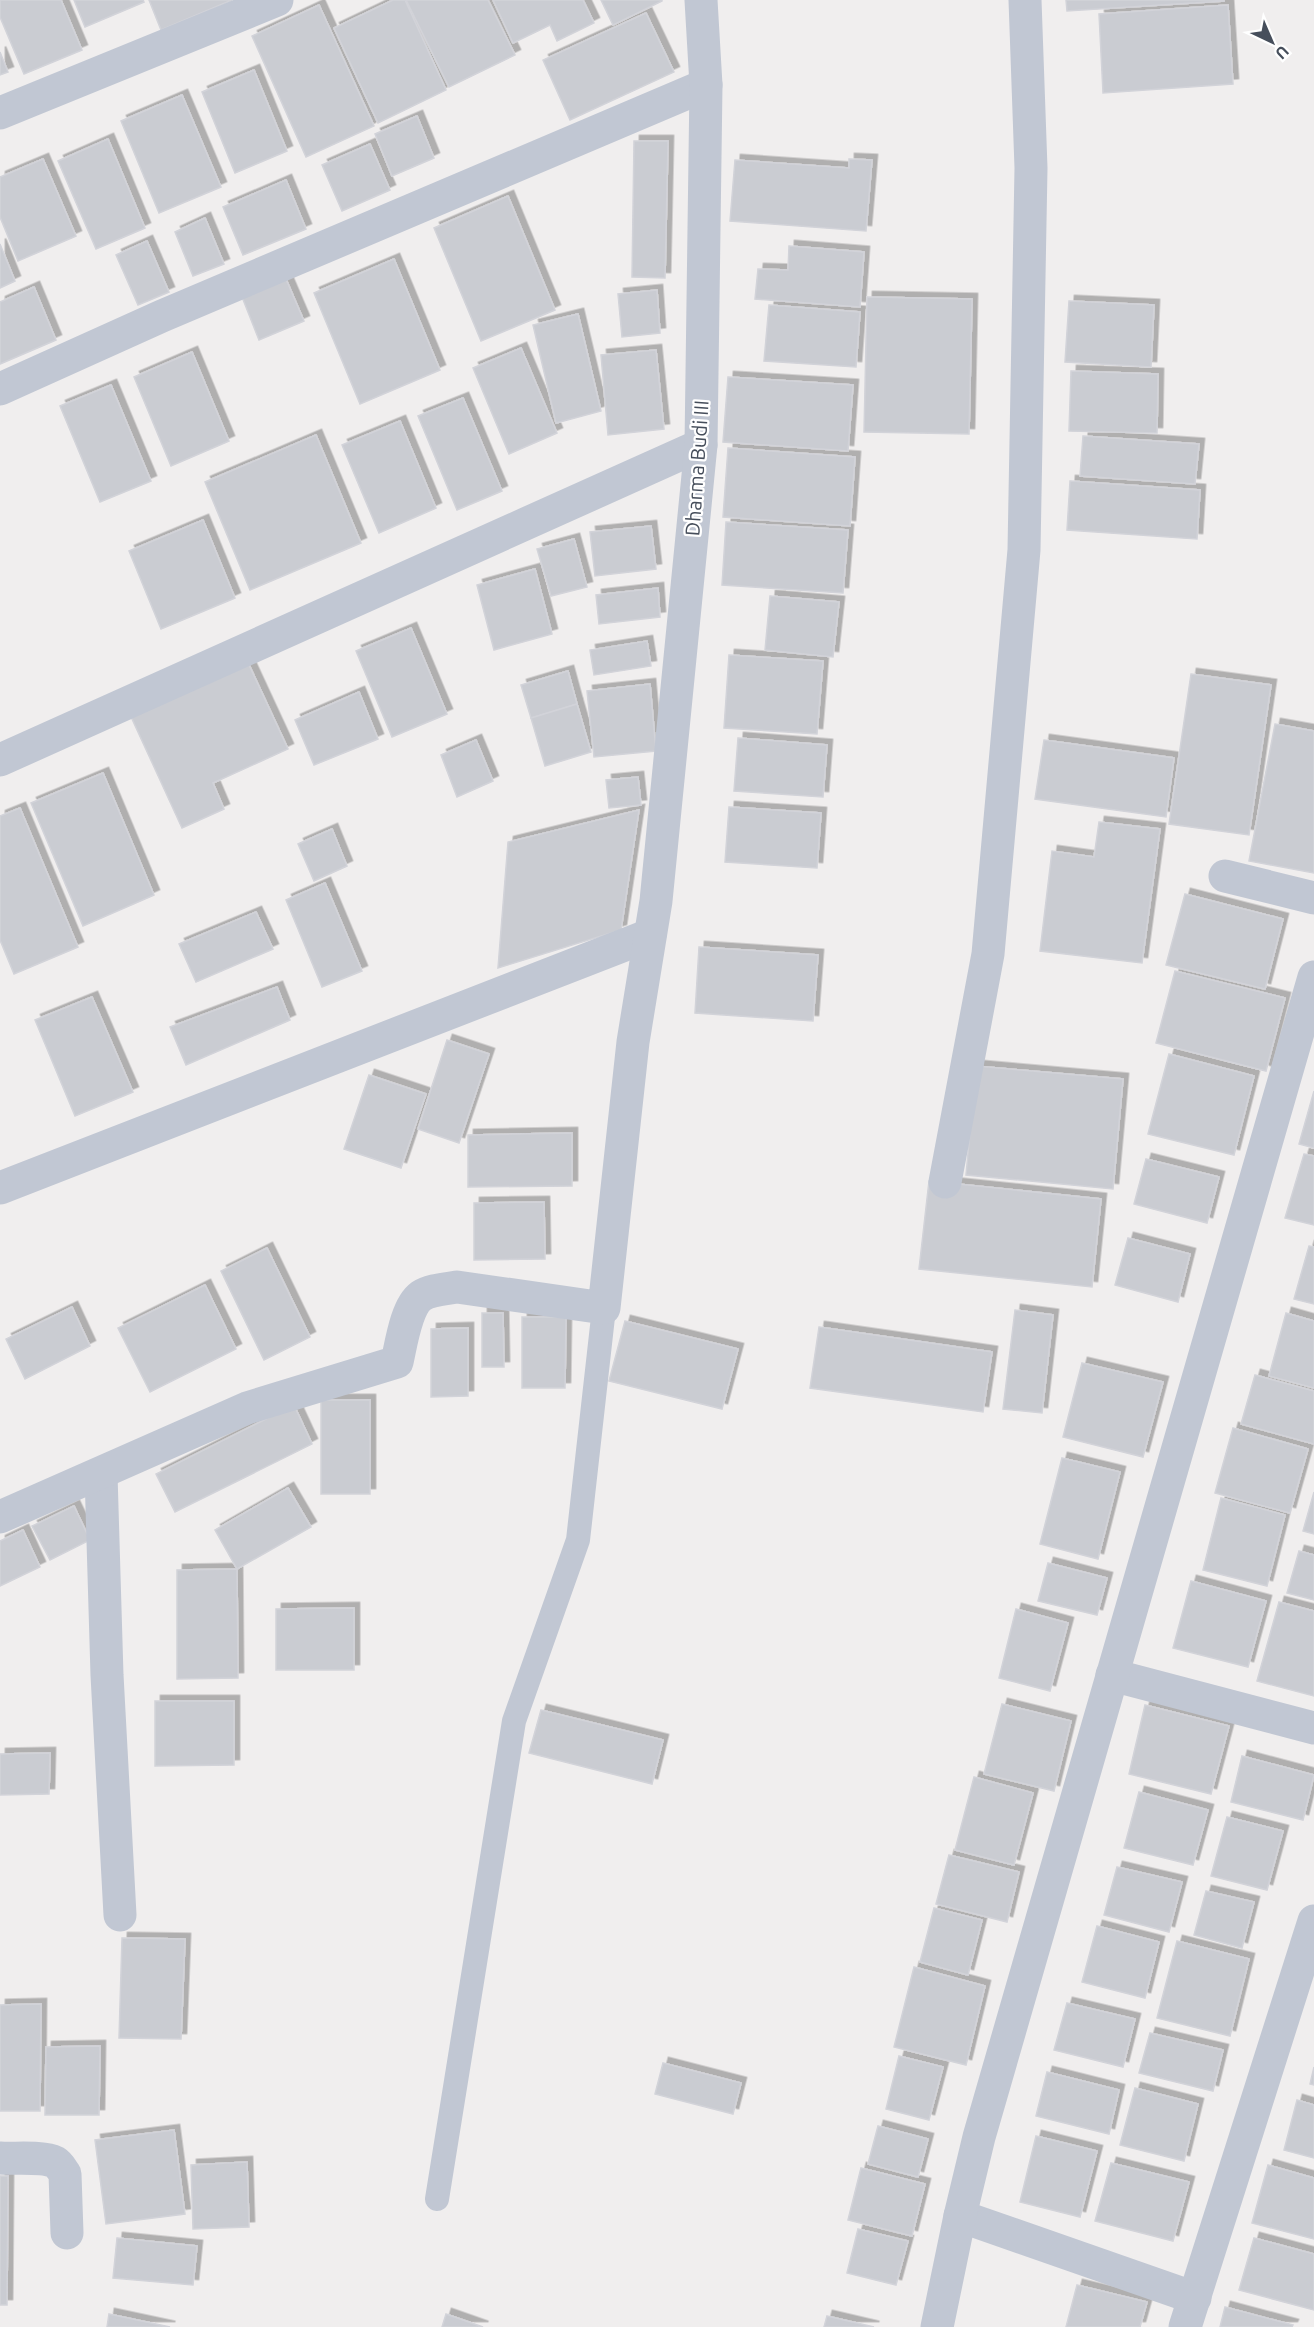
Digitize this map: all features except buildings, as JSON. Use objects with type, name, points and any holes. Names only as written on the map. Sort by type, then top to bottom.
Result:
[{"type":"street","points":[[0,113],[277,0]]},
{"type":"street","name":"Dharma Budi III","points":[[604,1308],[633,1042],[656,901],[701,445],[706,85],[701,0]]},
{"type":"street","points":[[945,1182],[988,954],[1024,550],[1031,168],[1025,0]]},
{"type":"street","points":[[0,388],[162,315],[706,85]]},
{"type":"street","points":[[0,760],[701,445]]},
{"type":"street","points":[[1224,876],[1314,898]]},
{"type":"street","points":[[0,1188],[650,935]]},
{"type":"street","points":[[937,2327],[960,2216],[983,2126],[1314,977]]},
{"type":"street","points":[[0,1517],[248,1408],[397,1362],[410,1313],[421,1297],[439,1290],[457,1287],[604,1308]]},
{"type":"street","points":[[101,1474],[107,1675],[120,1915]]},
{"type":"street","points":[[1112,1675],[1314,1728]]},
{"type":"street","points":[[960,2216],[1190,2312],[1314,1921]]},
{"type":"street","points":[[0,2158],[45,2160],[55,2162],[60,2166],[64,2174],[67,2233]]},
{"type":"lane","points":[[437,2199],[514,1721],[578,1540],[604,1308]]}]
